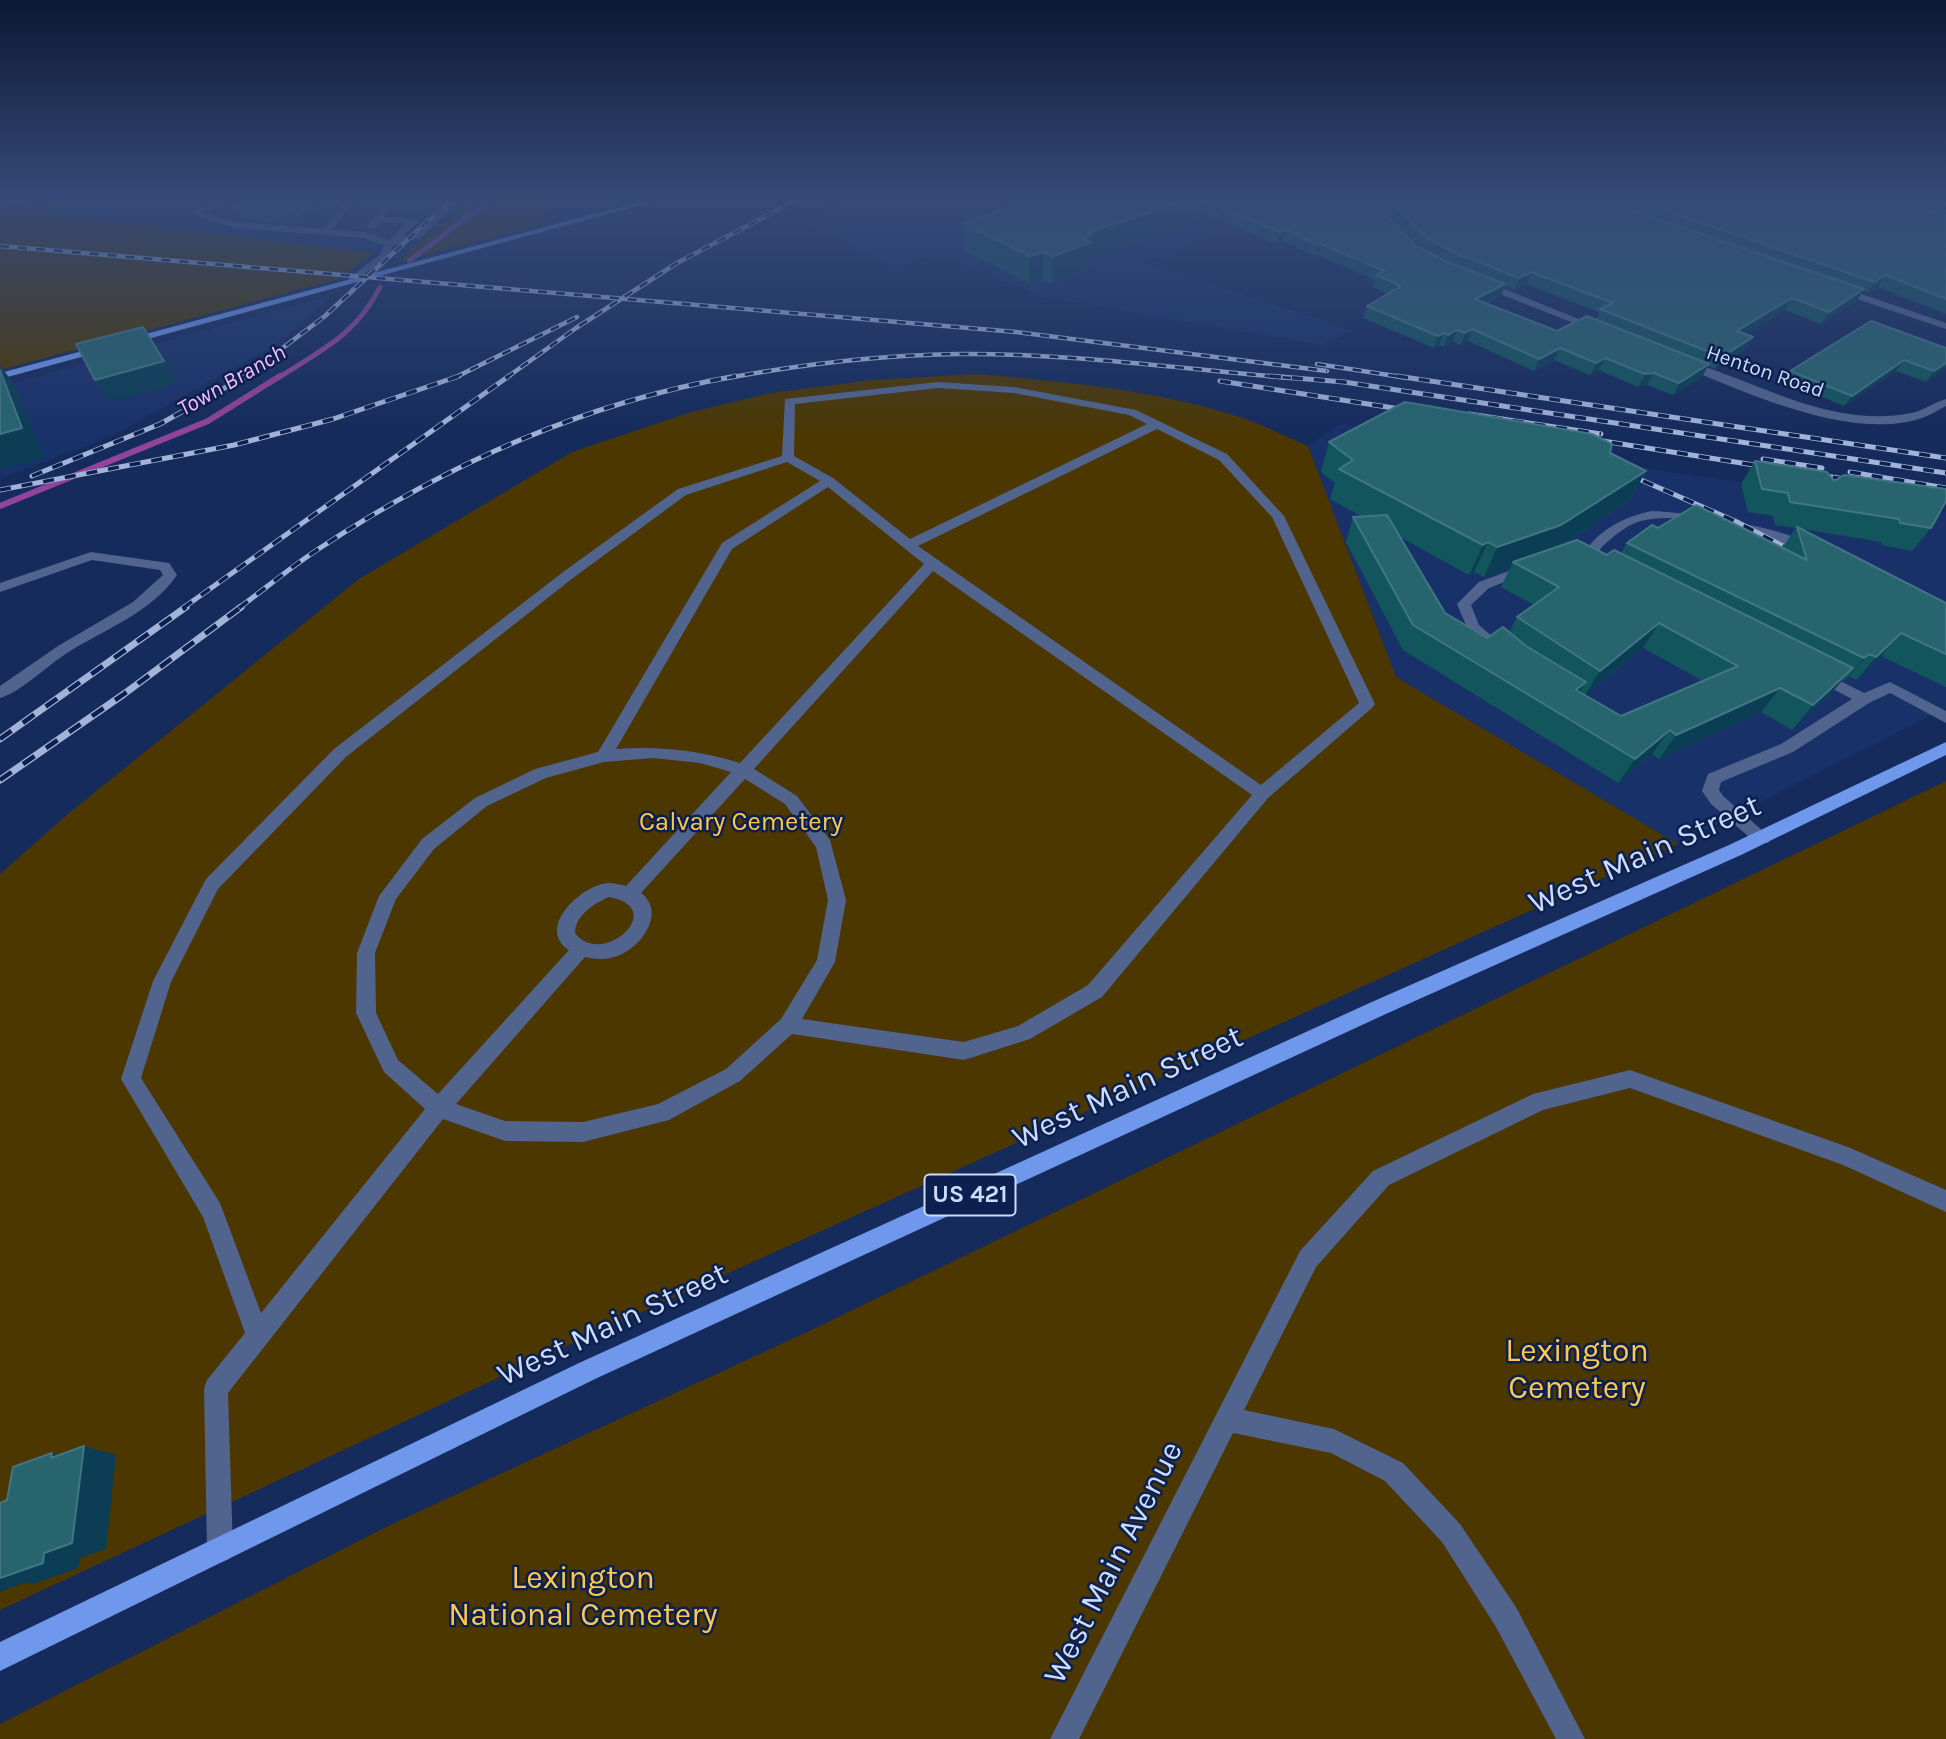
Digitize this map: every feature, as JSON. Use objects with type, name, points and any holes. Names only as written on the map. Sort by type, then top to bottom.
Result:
[{"type":"main road","points":[[0,376],[370,276]]},
{"type":"main road","name":"West Main Street","points":[[0,1657],[587,1371],[1381,1007],[1762,838],[1946,748]]},
{"type":"street","points":[[352,281],[358,276]]},
{"type":"street","points":[[1471,279],[1612,335]]},
{"type":"street","points":[[1829,286],[1946,326]]},
{"type":"street","name":"Henton Road","points":[[1676,360],[1795,407],[1846,416],[1899,419],[1919,416],[1946,402]]},
{"type":"street","points":[[788,458],[789,401],[938,385],[1014,390],[1132,412],[1223,457],[1278,516],[1367,704],[1262,794],[1095,991],[1023,1033],[964,1051],[788,1025]]},
{"type":"street","points":[[909,545],[1157,424]]},
{"type":"street","points":[[258,1336],[212,1211],[131,1079],[162,981],[212,884],[340,753],[568,575],[682,492],[788,458],[829,481],[932,564],[1262,794]]},
{"type":"street","points":[[604,756],[727,545],[829,481]]},
{"type":"street","points":[[1617,576],[1586,552],[1637,517],[1663,515],[1747,527],[1786,538],[1823,555]]},
{"type":"street","points":[[0,588],[91,556],[164,566],[170,575],[165,585],[145,599],[62,650],[0,693]]},
{"type":"street","points":[[630,893],[932,564]]},
{"type":"street","points":[[1510,657],[1473,627],[1464,604],[1484,585],[1519,570],[1544,564]]},
{"type":"street","points":[[1804,668],[1864,699]]},
{"type":"street","points":[[1762,838],[1717,800],[1710,790],[1714,778],[1787,748],[1864,699],[1890,687],[1946,718]]},
{"type":"street","points":[[653,752],[689,755],[743,770],[792,800],[824,845],[837,900],[826,962],[788,1025],[733,1075],[662,1113],[583,1132],[505,1131],[439,1108],[391,1066],[366,1013],[366,953],[388,895],[428,844],[481,802],[541,773],[604,756],[653,752]]},
{"type":"street","points":[[608,890],[630,893],[639,899],[644,919],[631,939],[606,951],[581,949],[568,934],[567,925],[576,906],[585,898],[608,890]]},
{"type":"street","points":[[220,1550],[216,1389],[439,1108],[581,949]]},
{"type":"street","name":"West Main Avenue","points":[[1064,1739],[1308,1259],[1381,1178],[1540,1101],[1630,1079],[1848,1157],[1946,1201]]},
{"type":"street","points":[[1227,1419],[1334,1441],[1394,1472],[1451,1533],[1506,1617],[1571,1739]]},
{"type":"shaded area","points":[[994,276],[1185,276],[1353,330],[1323,345],[1044,297]]},
{"type":"shaded area","points":[[331,296],[282,341],[112,436],[0,479],[0,387]]},
{"type":"shaded area","points":[[1340,424],[1946,512],[1946,708],[1678,844],[1396,677],[1308,446]]},
{"type":"green space","points":[[0,276],[341,276],[335,280],[0,370]]},
{"type":"green space","name":"Calvary Cemetery","points":[[977,374],[1106,388],[1170,399],[1243,418],[1308,446],[1396,677],[1678,844],[558,1350],[0,1610],[0,874],[68,814],[359,579],[572,452],[688,413],[771,393],[872,380]]},
{"type":"green space","name":"Lexington Cemetery","points":[[1946,781],[1946,1739],[0,1739],[0,1724],[392,1524],[805,1333]]},
{"type":"building","points":[[1379,276],[1485,276],[1505,284],[1475,299],[1557,331],[1587,316],[1709,364],[1679,383],[1654,373],[1645,374],[1605,358],[1596,363],[1560,348],[1539,359],[1472,329],[1465,333],[1457,330],[1438,336],[1367,306],[1401,286]]},
{"type":"building","points":[[1542,276],[1826,276],[1864,289],[1829,312],[1792,298],[1737,331],[1753,337],[1722,357],[1600,309],[1613,303]]},
{"type":"building","points":[[1858,276],[1884,276],[1875,282]]},
{"type":"building","points":[[1889,276],[1946,276],[1946,299]]},
{"type":"building","points":[[1871,321],[1946,348],[1946,363],[1934,371],[1904,360],[1852,396],[1790,371]]},
{"type":"building","points":[[143,327],[164,361],[95,380],[76,344]]},
{"type":"building","points":[[0,370],[22,428],[0,434]]},
{"type":"building","points":[[1405,402],[1592,434],[1612,444],[1610,453],[1646,471],[1561,525],[1497,547],[1488,542],[1483,545],[1339,469],[1353,460],[1329,442]]},
{"type":"building","points":[[1755,461],[1827,472],[1834,481],[1844,475],[1946,489],[1946,501],[1931,528],[1900,523],[1899,519],[1790,502],[1788,493],[1762,489]]},
{"type":"building","points":[[1696,505],[1807,560],[1797,527],[1946,603],[1946,654],[1901,633],[1876,657],[1869,654],[1864,658],[1627,543],[1652,525],[1658,528]]},
{"type":"building","points":[[1387,515],[1445,613],[1487,638],[1503,627],[1526,646],[1586,682],[1576,690],[1621,716],[1738,666],[1659,623],[1600,671],[1517,617],[1559,587],[1513,562],[1577,540],[1607,555],[1614,550],[1853,668],[1813,705],[1780,688],[1676,735],[1670,730],[1635,759],[1413,625],[1353,517]]},
{"type":"building","points":[[84,1446],[72,1543],[44,1553],[43,1563],[0,1578],[0,1503],[7,1500],[13,1467],[52,1453],[51,1458]]},
{"type":"waterway","name":"Town Branch","points":[[278,378],[349,330],[380,287]]},
{"type":"waterway","name":"Town Branch","points":[[0,506],[208,421],[280,376]]},
{"type":"railway","points":[[356,276],[367,277]]},
{"type":"railway","points":[[622,299],[657,276]]},
{"type":"railway","points":[[245,377],[325,316],[367,277]]},
{"type":"railway","points":[[367,277],[622,299]]},
{"type":"railway","points":[[506,378],[622,299]]},
{"type":"railway","points":[[622,299],[1016,332],[1327,371]]},
{"type":"railway","points":[[456,377],[577,317]]},
{"type":"railway","points":[[727,378],[842,361],[958,354],[1083,359],[1291,378]]},
{"type":"railway","points":[[1317,364],[1408,378]]},
{"type":"railway","points":[[183,608],[509,376]]},
{"type":"railway","points":[[239,608],[320,548],[369,517],[468,463],[519,440],[625,402],[736,376]]},
{"type":"railway","points":[[1270,376],[1344,382],[1946,473]]},
{"type":"railway","points":[[1397,376],[1946,458]]},
{"type":"railway","points":[[32,476],[160,424],[245,377]]},
{"type":"railway","points":[[0,490],[234,445],[333,419],[456,377]]},
{"type":"railway","points":[[1220,381],[1413,411]]},
{"type":"railway","points":[[1469,414],[1601,434]]},
{"type":"railway","points":[[1590,439],[1773,468]]},
{"type":"railway","points":[[1763,459],[1822,468]]},
{"type":"railway","points":[[1623,472],[1737,522],[1800,555]]},
{"type":"railway","points":[[1850,472],[1946,488]]},
{"type":"railway","points":[[1811,474],[1859,481]]},
{"type":"railway","points":[[0,739],[186,607]]},
{"type":"railway","points":[[0,780],[124,694],[241,607]]},
{"type":"park label","name":"Lexington National Cemetery","points":[[583,1598]]}]
